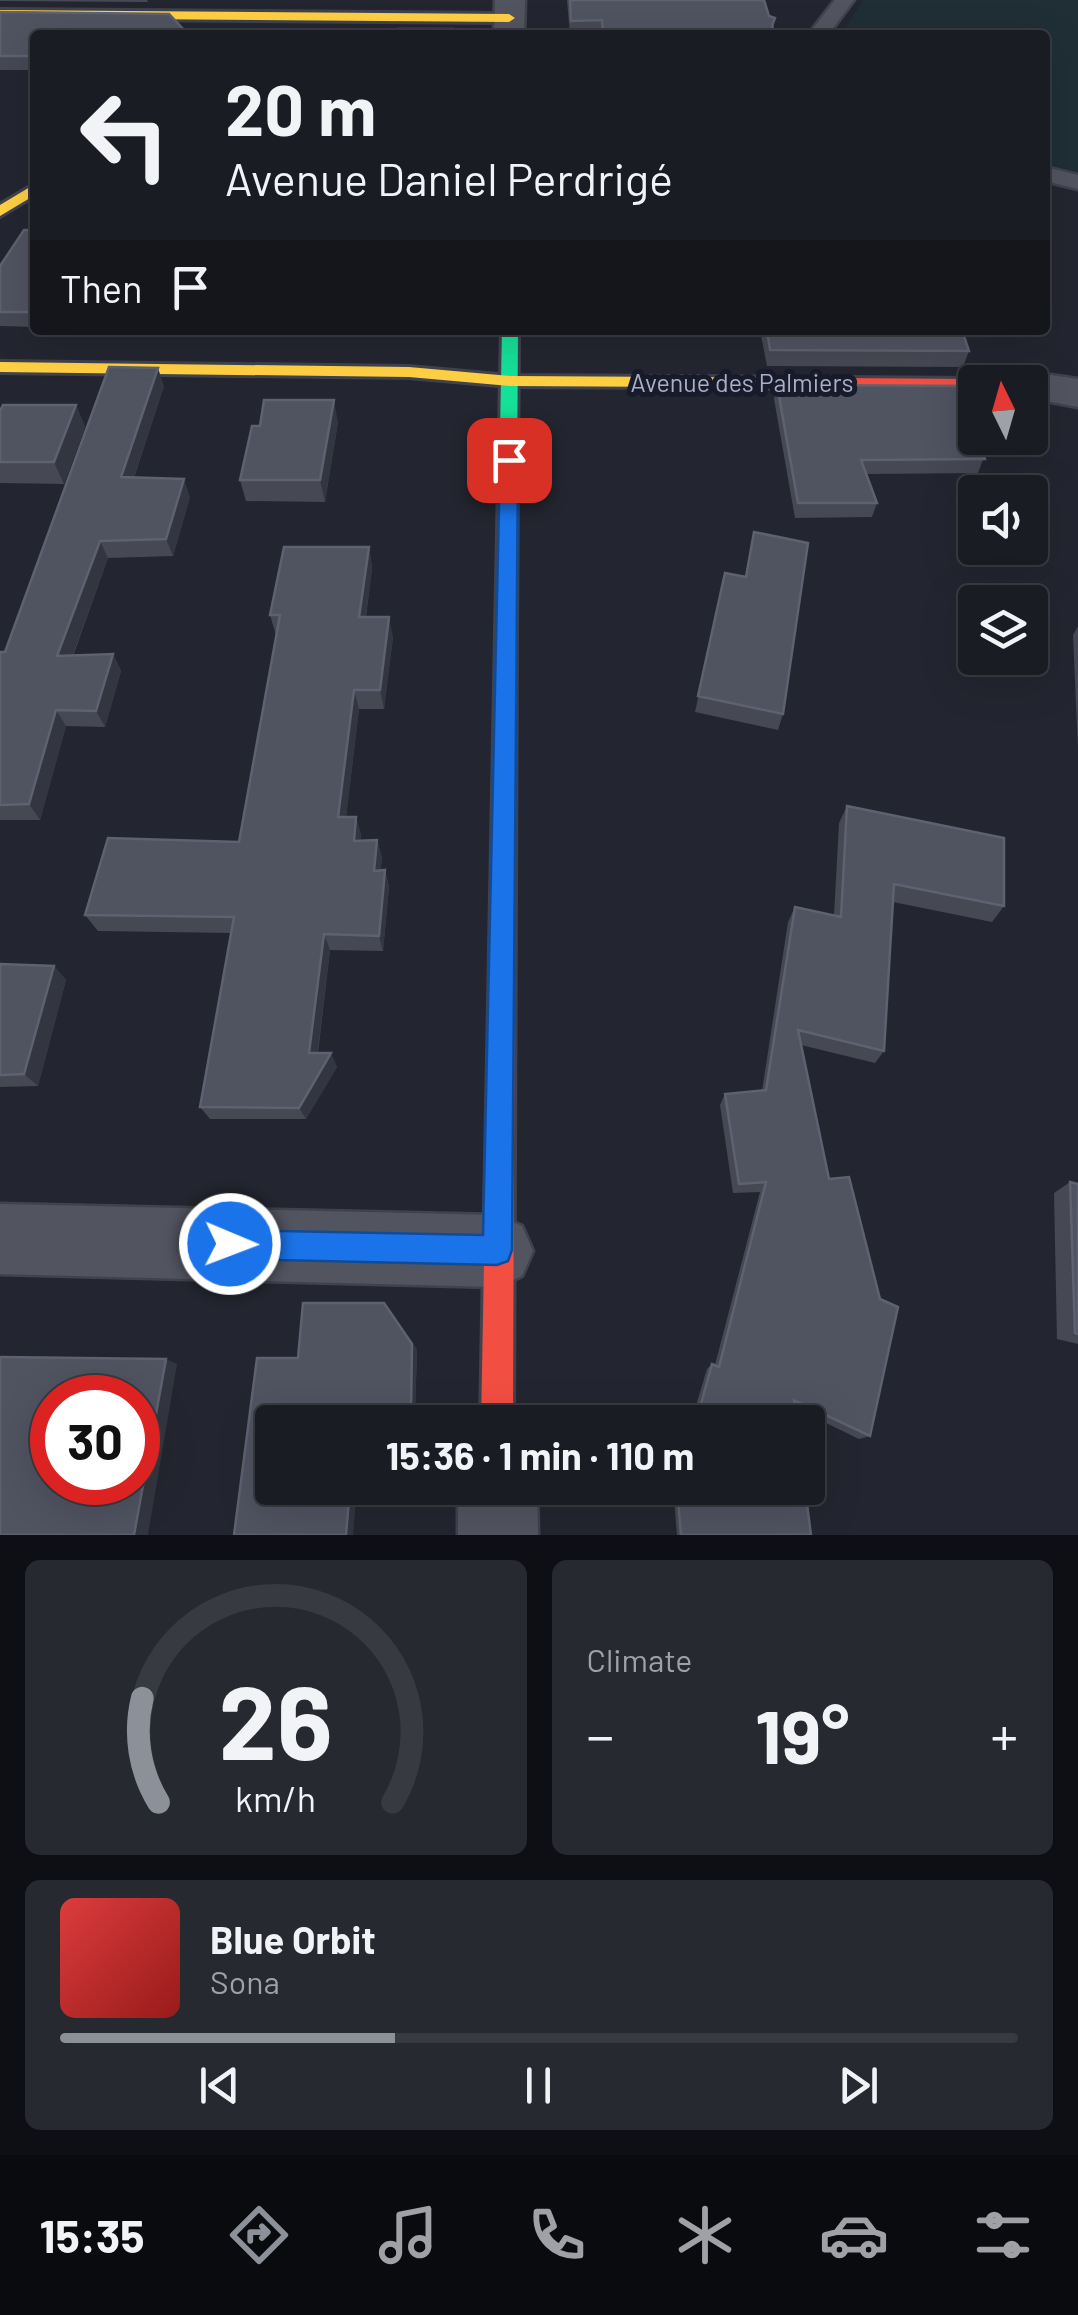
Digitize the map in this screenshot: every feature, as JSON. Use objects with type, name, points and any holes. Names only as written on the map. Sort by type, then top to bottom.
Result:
[{"type":"street","points":[[0,14],[244,17],[300,6],[510,18]]},
{"type":"street","points":[[265,30],[300,6]]},
{"type":"street","points":[[0,212],[30,191]]},
{"type":"street","points":[[498,1405],[510,335]]},
{"type":"street","name":"Avenue des Palmiers","points":[[0,367],[409,372],[510,382],[958,384]]},
{"type":"street","points":[[1048,388],[1078,393]]},
{"type":"street","points":[[0,1239],[497,1250]]},
{"type":"street","points":[[498,1505],[498,1535]]},
{"type":"lane","points":[[822,30],[845,0]]},
{"type":"lane","points":[[1050,175],[1078,182]]},
{"type":"shaded area","points":[[863,0],[1078,0],[1078,172],[1050,166],[1050,30],[844,30]]},
{"type":"building","points":[[570,0],[764,0],[769,16],[775,18],[773,30],[603,30],[602,20],[571,21]]},
{"type":"building","points":[[0,12],[169,14],[184,30],[30,30],[30,56],[0,56]]},
{"type":"building","points":[[24,230],[30,230],[30,312],[0,312],[0,266]]},
{"type":"building","points":[[768,335],[964,335],[969,351],[770,350]]},
{"type":"building","points":[[109,367],[158,368],[121,477],[184,479],[166,539],[100,541],[57,656],[113,654],[96,711],[56,710],[29,804],[0,805],[0,652],[5,652]]},
{"type":"building","points":[[777,385],[958,386],[958,455],[984,455],[985,459],[861,460],[877,503],[798,503]]},
{"type":"building","points":[[264,400],[334,400],[320,480],[240,480],[252,426],[260,426]]},
{"type":"building","points":[[3,405],[76,405],[54,462],[0,462]]},
{"type":"building","points":[[754,532],[808,543],[783,714],[698,696],[725,573],[746,577]]},
{"type":"building","points":[[284,547],[369,547],[359,617],[389,617],[380,690],[354,690],[338,817],[356,817],[354,841],[377,840],[374,871],[385,870],[379,936],[324,934],[309,1053],[331,1053],[299,1108],[200,1107],[234,917],[85,915],[108,838],[239,842],[280,615],[270,615]]},
{"type":"building","points":[[847,806],[1004,838],[1004,906],[894,884],[884,1051],[798,1030],[829,1179],[849,1177],[880,1299],[898,1307],[870,1436],[825,1415],[825,1405],[805,1405],[794,1400],[794,1405],[701,1405],[712,1364],[719,1367],[766,1182],[739,1184],[725,1094],[766,1090],[795,907],[841,917]]},
{"type":"building","points":[[0,964],[54,966],[24,1074],[0,1075]]},
{"type":"building","points":[[1070,1182],[1078,1184],[1078,1334],[1075,1333]]},
{"type":"building","points":[[303,1303],[384,1303],[412,1344],[411,1405],[255,1405],[255,1505],[349,1505],[346,1535],[234,1535],[257,1358],[298,1358]]},
{"type":"building","points":[[0,1357],[166,1359],[160,1392],[160,1375],[30,1375],[30,1505],[139,1505],[134,1535],[0,1535]]},
{"type":"building","points":[[678,1505],[807,1505],[811,1535],[681,1535]]},
{"type":"traffic: fast","points":[[506,633],[510,335]]},
{"type":"traffic: slow","points":[[0,14],[509,18]]},
{"type":"traffic: slow","points":[[0,212],[30,191]]},
{"type":"traffic: slow","points":[[0,367],[409,372],[510,381],[838,383]]},
{"type":"traffic: jam","points":[[838,383],[958,384]]},
{"type":"traffic: jam","points":[[497,1405],[506,633]]},
{"type":"route","points":[[230,1244],[497,1250],[509,460]]}]
